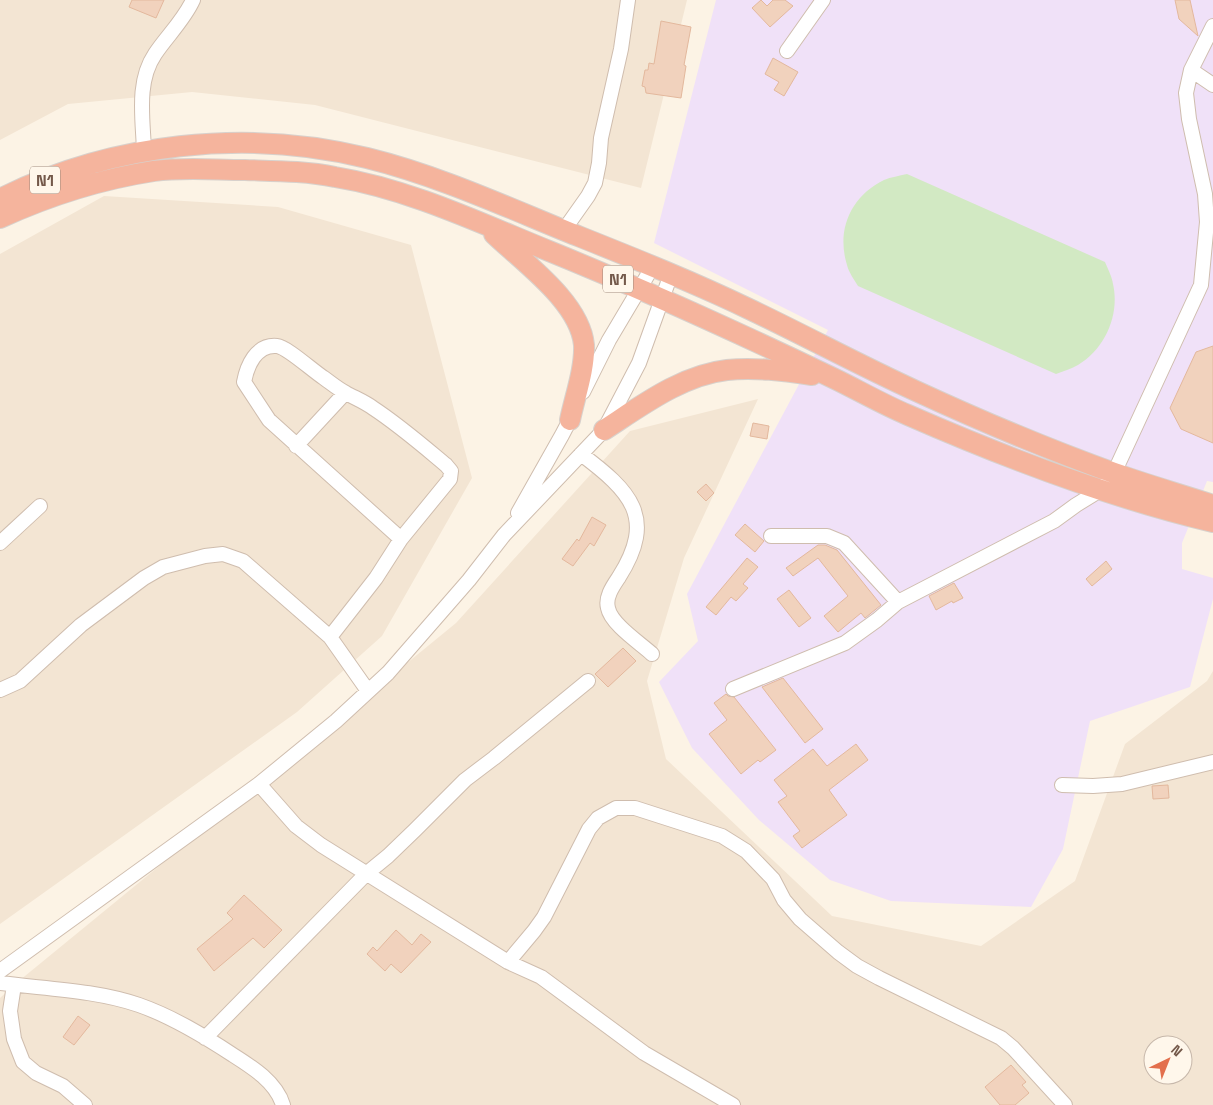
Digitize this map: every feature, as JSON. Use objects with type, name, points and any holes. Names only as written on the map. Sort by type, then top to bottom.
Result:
[{"type":"highway","name":"N1","points":[[0,199],[63,173],[144,151],[246,142],[316,148],[368,158],[487,197],[744,306],[916,391],[1038,443],[1114,473],[1213,505]]},
{"type":"highway","name":"N1","points":[[0,218],[77,188],[155,171],[198,169],[282,171],[335,176],[421,200],[639,288],[834,378],[905,414],[976,443],[1102,489],[1185,516],[1213,522]]},
{"type":"highway","points":[[485,226],[552,288],[566,304],[579,324],[584,345],[570,420]]},
{"type":"highway","points":[[604,430],[671,389],[700,377],[727,370],[760,369],[834,378]]},
{"type":"street","points":[[144,151],[142,95],[144,74],[154,55],[193,0]]},
{"type":"street","points":[[564,230],[588,196],[594,183],[599,163],[601,138],[621,49],[628,0]]},
{"type":"street","points":[[787,51],[823,0]]},
{"type":"street","points":[[1201,285],[1207,222],[1206,194],[1189,119],[1186,93],[1191,70],[1213,26]]},
{"type":"street","points":[[1191,70],[1213,86]]},
{"type":"street","points":[[733,689],[845,643],[898,602],[1054,521],[1102,489],[1114,473],[1201,285],[1213,269]]},
{"type":"street","points":[[504,535],[545,467],[609,340],[639,288],[662,270]]},
{"type":"street","points":[[0,972],[259,784],[336,720],[388,673],[469,580],[504,535],[604,430],[639,364],[662,298],[662,270]]},
{"type":"street","points":[[330,637],[376,578],[402,539],[450,479],[451,471],[400,427],[372,407],[345,393],[304,364],[289,350],[276,346],[264,349],[253,356],[244,382],[269,420],[402,539]]},
{"type":"street","points":[[296,446],[345,393]]},
{"type":"street","points":[[581,454],[616,483],[628,497],[636,512],[638,528],[633,549],[628,562],[608,597],[607,607],[611,618],[652,654]]},
{"type":"street","points":[[0,543],[40,506]]},
{"type":"street","points":[[771,536],[827,536],[844,543],[898,602]]},
{"type":"street","points":[[0,690],[20,681],[81,625],[144,578],[163,567],[205,556],[223,554],[243,561],[330,637],[368,691]]},
{"type":"street","points":[[205,1038],[366,874],[388,856],[465,780],[588,681]]},
{"type":"street","points":[[1062,785],[1093,786],[1122,784],[1213,762]]},
{"type":"street","points":[[259,784],[296,826],[321,845],[508,962],[541,977],[644,1053],[733,1105]]},
{"type":"street","points":[[508,962],[544,917],[589,829],[598,818],[616,808],[635,808],[722,836],[746,851],[773,879],[784,900],[800,918],[838,952],[857,966],[879,978],[1001,1038],[1013,1048],[1065,1105]]},
{"type":"street","points":[[85,1105],[63,1086],[36,1073],[23,1062],[14,1039],[7,984],[97,996],[138,1005],[172,1019],[250,1066],[272,1085],[283,1105]]},
{"type":"shaded area","points":[[0,0],[687,0],[641,188],[315,105],[192,92],[68,104],[0,140]]},
{"type":"shaded area","points":[[716,0],[1213,0],[1213,482],[1207,481],[1182,543],[1182,569],[1213,578],[1213,599],[1190,687],[1090,721],[1063,849],[1031,907],[891,901],[830,880],[759,820],[692,748],[659,682],[698,641],[687,594],[828,330],[654,243]]},
{"type":"shaded area","points":[[104,196],[278,207],[411,245],[472,478],[382,636],[297,712],[0,924],[0,254]]},
{"type":"shaded area","points":[[758,399],[684,558],[647,681],[666,759],[832,916],[981,946],[1075,881],[1125,744],[1207,681],[1213,671],[1213,1105],[0,1105],[0,998],[456,623],[630,431]]},
{"type":"green space","points":[[907,174],[1105,262],[1110,273],[1115,296],[1114,307],[1108,330],[1096,350],[1078,365],[1056,374],[858,286],[849,271],[844,252],[845,227],[849,215],[863,195],[872,187],[884,180]]},
{"type":"building","points":[[132,0],[164,0],[156,18],[129,7]]},
{"type":"building","points":[[761,0],[767,6],[773,0],[785,0],[793,6],[770,27],[752,8]]},
{"type":"building","points":[[1175,0],[1190,0],[1198,36],[1179,19]]},
{"type":"building","points":[[661,21],[691,27],[684,65],[686,66],[681,98],[646,93],[645,87],[642,86],[645,70],[648,70],[649,63],[654,64]]},
{"type":"building","points":[[773,58],[798,72],[784,96],[774,90],[779,82],[765,74]]},
{"type":"building","points":[[1213,346],[1213,443],[1181,429],[1170,408],[1196,352]]},
{"type":"building","points":[[753,423],[769,426],[767,439],[750,436]]},
{"type":"building","points":[[706,484],[714,493],[706,501],[697,492]]},
{"type":"building","points":[[592,517],[606,525],[594,546],[590,543],[573,566],[562,559],[577,539],[579,541]]},
{"type":"building","points":[[745,524],[764,541],[755,552],[735,535]]},
{"type":"building","points":[[818,545],[825,545],[837,550],[881,605],[865,618],[861,613],[838,632],[824,616],[848,596],[818,558],[793,576],[786,568]]},
{"type":"building","points":[[747,558],[758,567],[743,584],[748,588],[736,601],[731,597],[716,615],[706,607]]},
{"type":"building","points":[[1106,561],[1112,569],[1092,586],[1086,579]]},
{"type":"building","points":[[954,583],[963,598],[953,603],[952,601],[936,610],[929,596]]},
{"type":"building","points":[[789,590],[811,618],[799,627],[777,599]]},
{"type":"building","points":[[623,648],[636,661],[608,687],[595,674]]},
{"type":"building","points":[[783,678],[823,729],[805,743],[762,687]]},
{"type":"building","points":[[726,694],[734,697],[776,750],[760,762],[758,760],[741,774],[709,734],[727,720],[714,703]]},
{"type":"building","points":[[856,744],[868,760],[829,790],[847,815],[802,848],[793,836],[800,831],[778,802],[787,796],[774,780],[813,749],[827,766]]},
{"type":"building","points":[[1168,785],[1169,798],[1153,799],[1152,786]]},
{"type":"building","points":[[244,895],[282,930],[264,948],[253,938],[214,971],[197,949],[233,919],[227,913]]},
{"type":"building","points":[[396,930],[412,945],[421,934],[431,942],[401,973],[391,964],[385,971],[367,954],[373,947],[377,951]]},
{"type":"building","points":[[78,1016],[90,1025],[74,1045],[63,1037]]},
{"type":"building","points":[[1011,1065],[1026,1082],[1022,1085],[1029,1093],[1015,1105],[1000,1105],[985,1087]]}]
